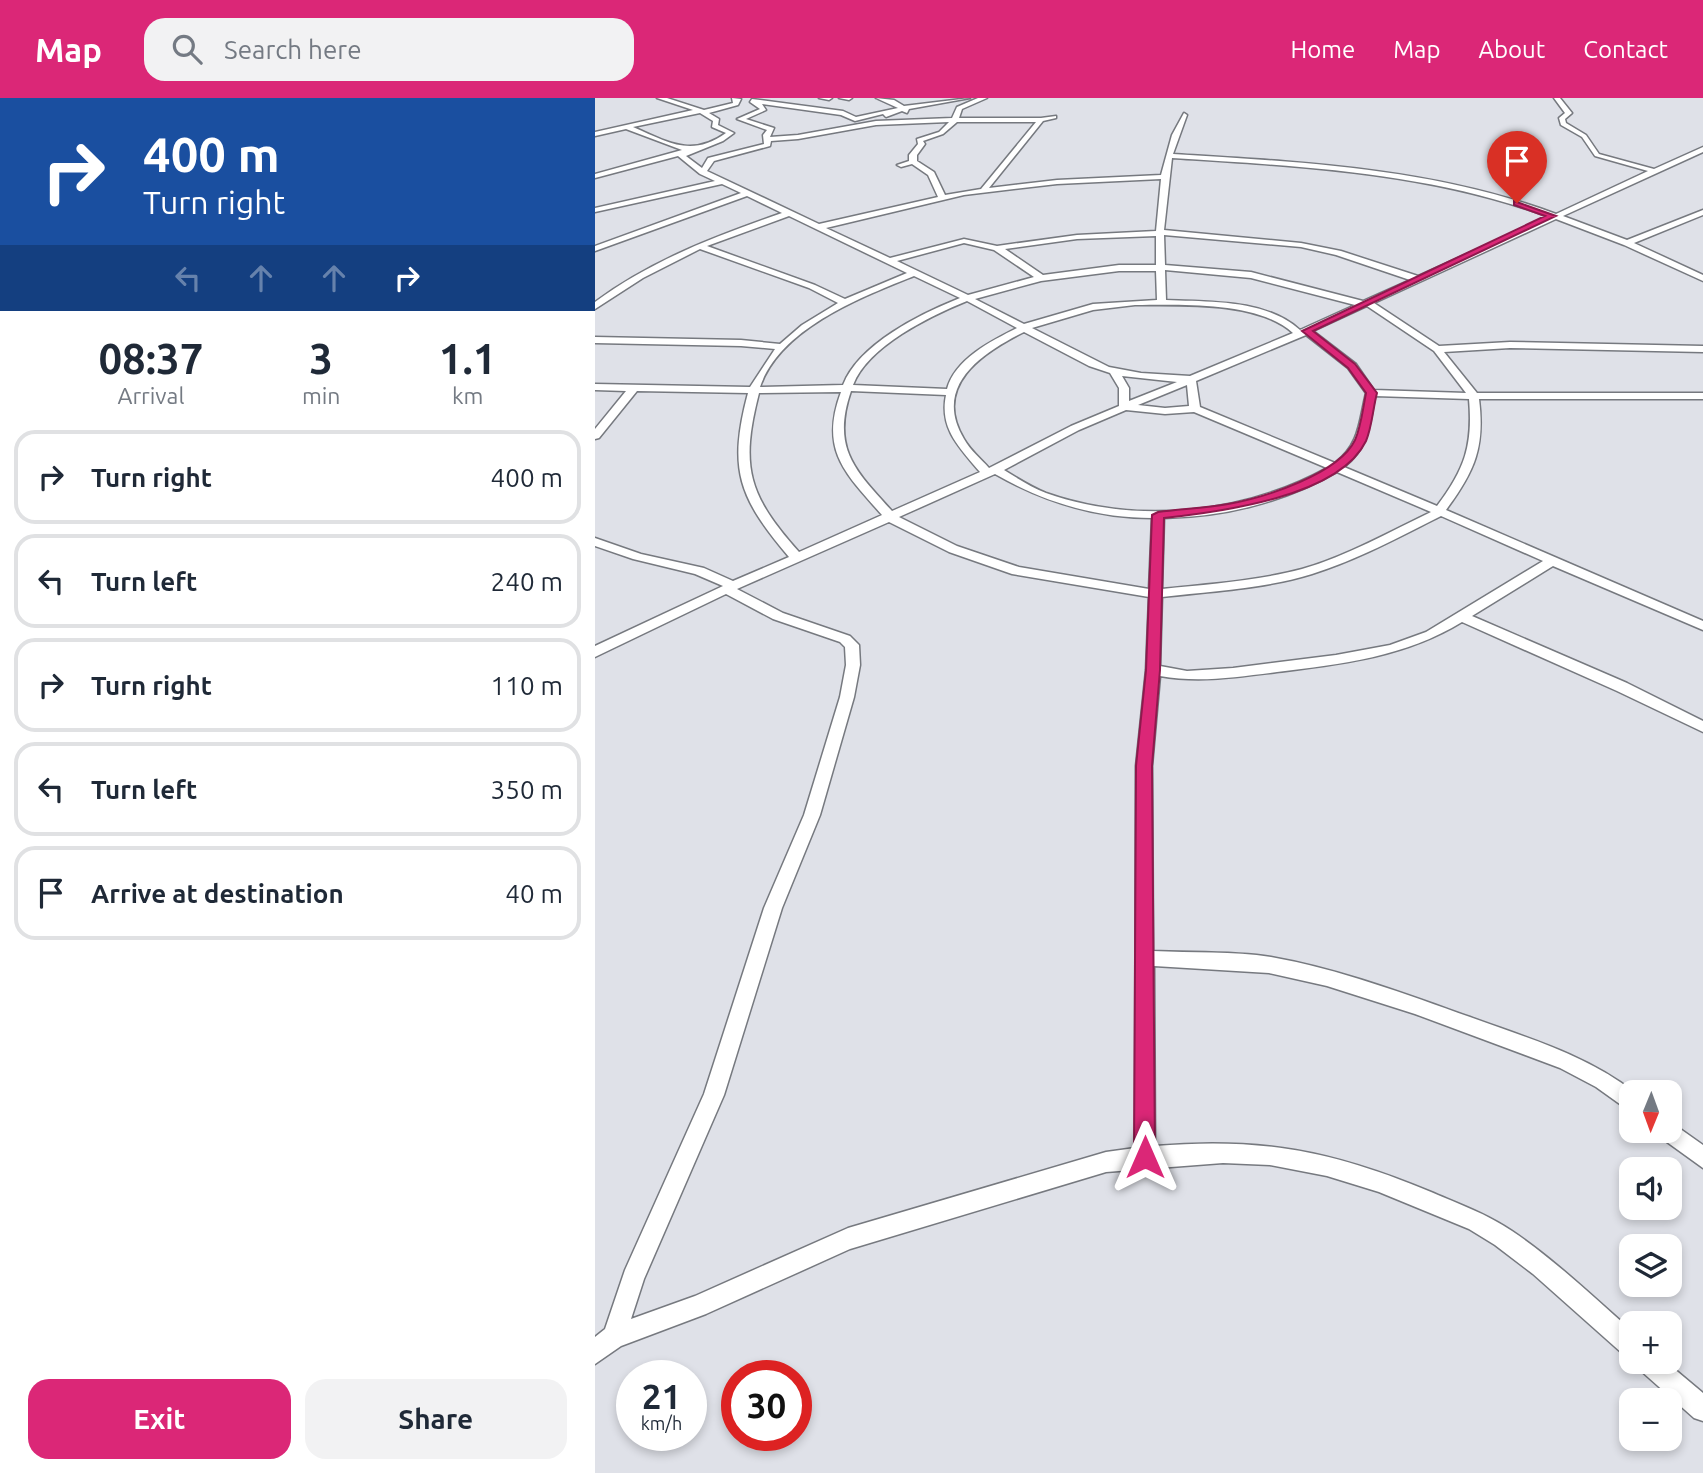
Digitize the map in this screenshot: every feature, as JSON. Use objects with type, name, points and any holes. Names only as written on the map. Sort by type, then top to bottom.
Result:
[{"type":"street","points":[[595,176],[692,150],[732,134],[729,130],[714,126],[717,120],[702,111],[660,98]]},
{"type":"street","points":[[595,134],[736,104],[739,99],[735,98]]},
{"type":"street","points":[[788,98],[746,101],[756,100],[843,113],[855,119],[967,98]]},
{"type":"street","points":[[822,98],[829,98]]},
{"type":"street","points":[[842,98],[849,98]]},
{"type":"street","points":[[879,98],[892,101],[927,121]]},
{"type":"street","points":[[913,162],[913,155],[922,144],[919,140],[941,133],[955,120],[959,108],[984,98]]},
{"type":"street","points":[[1557,98],[1569,113],[1562,118],[1563,124],[1584,136],[1597,155],[1651,170]]},
{"type":"street","points":[[702,172],[711,160],[768,145],[767,139],[772,129],[740,119],[764,108],[756,100]]},
{"type":"street","points":[[876,123],[894,110]]},
{"type":"street","points":[[1162,302],[1160,267],[1165,177],[1175,133],[1184,115]]},
{"type":"street","points":[[767,139],[798,137],[876,123],[1041,120],[1054,117]]},
{"type":"street","points":[[983,191],[990,177],[1014,155],[1041,120]]},
{"type":"street","points":[[624,126],[674,147],[692,150]]},
{"type":"street","points":[[595,652],[730,587],[991,471],[1076,428],[1303,333],[1651,170],[1703,149]]},
{"type":"street","points":[[692,150],[681,156],[702,172],[967,298],[1115,373],[1136,377],[1191,379]]},
{"type":"street","points":[[1169,156],[1328,166],[1382,173],[1474,191],[1627,243],[1703,278]]},
{"type":"street","points":[[901,164],[913,162],[931,174],[942,197]]},
{"type":"street","points":[[818,226],[942,197],[983,191],[1077,181],[1165,177]]},
{"type":"street","points":[[595,210],[724,181]]},
{"type":"street","points":[[595,249],[748,193]]},
{"type":"street","points":[[1627,243],[1703,212]]},
{"type":"street","points":[[595,306],[625,284],[659,265],[789,213]]},
{"type":"street","points":[[889,261],[964,241],[997,248],[1077,237],[1161,232],[1301,245],[1338,253],[1417,279]]},
{"type":"street","points":[[702,247],[757,269],[810,285],[847,304]]},
{"type":"street","points":[[997,248],[1041,278]]},
{"type":"street","points":[[1160,267],[1251,275],[1365,303],[1437,349],[1474,397],[1477,427],[1473,454],[1460,483],[1439,513],[1357,552],[1308,571],[1267,581],[1154,594],[1017,571],[953,549],[891,517],[849,470],[839,445],[839,421],[847,388],[862,361],[892,337],[940,309],[967,298],[1041,278],[1119,268],[1160,267]]},
{"type":"street","points":[[797,558],[759,511],[750,495],[743,471],[743,433],[755,390],[768,363],[803,328],[914,273]]},
{"type":"street","points":[[1162,302],[1233,307],[1264,314],[1290,324],[1352,366],[1371,393],[1361,440],[1349,456],[1334,469],[1301,486],[1248,504],[1158,515],[1094,508],[1041,495],[970,458],[947,408],[950,392],[962,369],[975,354],[994,340],[1024,327],[1093,307],[1162,302]]},
{"type":"street","points":[[595,340],[741,343],[782,347]]},
{"type":"street","points":[[1437,349],[1510,345],[1703,349]]},
{"type":"street","points":[[1115,373],[1124,388],[1124,407]]},
{"type":"street","points":[[1191,379],[1195,409]]},
{"type":"street","points":[[595,387],[755,390],[847,388],[950,392]]},
{"type":"street","points":[[595,436],[633,389]]},
{"type":"street","points":[[1371,393],[1474,397],[1703,397]]},
{"type":"street","points":[[1124,407],[1165,411],[1195,409],[1703,626]]},
{"type":"street","points":[[1145,1157],[1144,766],[1153,670],[1158,515]]},
{"type":"street","points":[[595,541],[645,559],[691,566],[778,616],[845,639],[852,645],[853,665],[847,698],[812,815],[773,908],[714,1095],[633,1278],[614,1337]]},
{"type":"street","points":[[1153,670],[1187,676],[1336,660],[1392,649],[1431,635],[1550,562]]},
{"type":"street","points":[[1462,617],[1622,687],[1703,727]]},
{"type":"street","points":[[1146,958],[1269,965],[1327,978],[1415,1006],[1566,1061],[1603,1080],[1619,1093]]},
{"type":"street","points":[[1682,1142],[1703,1158]]},
{"type":"street","points":[[595,1352],[614,1337],[698,1306],[848,1238],[1106,1162],[1145,1157],[1243,1154],[1290,1157],[1339,1168],[1393,1186],[1482,1225],[1524,1254],[1619,1336]]},
{"type":"street","points":[[1662,1374],[1703,1409]]},
{"type":"route","points":[[1145,1157],[1144,766],[1153,670],[1158,515],[1228,508],[1272,497],[1334,469],[1349,456],[1361,440],[1371,393],[1352,366],[1307,331],[1552,216],[1517,203]]}]
